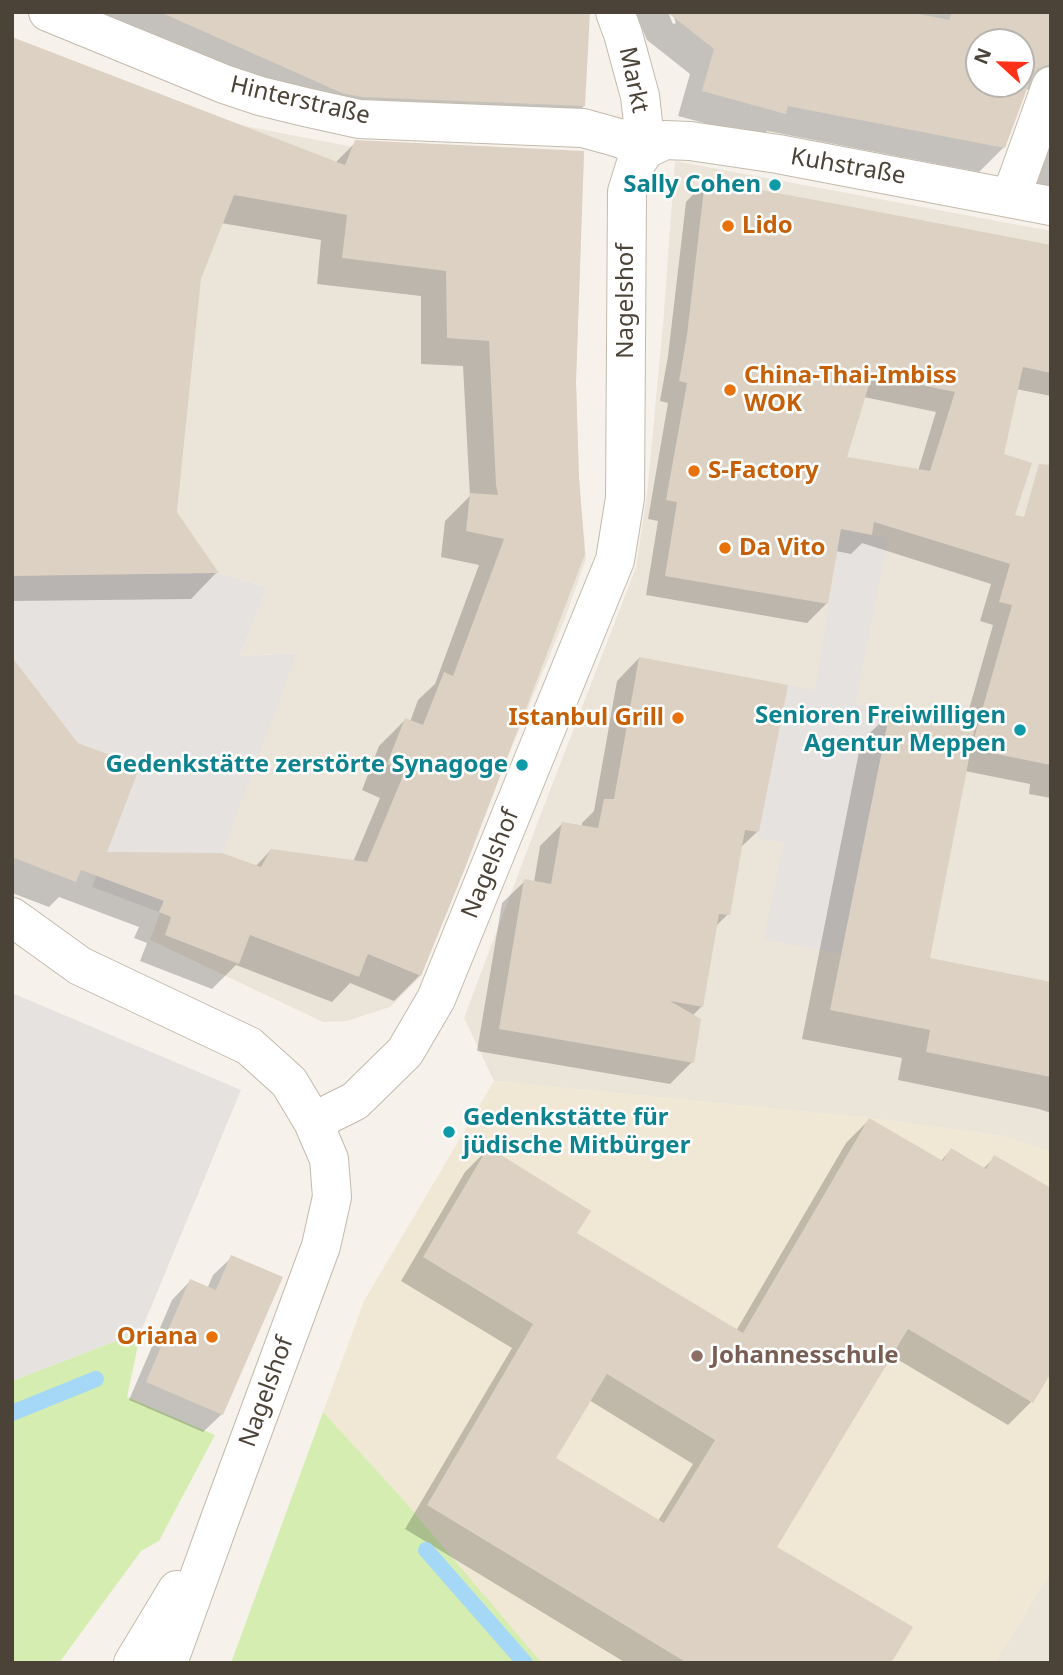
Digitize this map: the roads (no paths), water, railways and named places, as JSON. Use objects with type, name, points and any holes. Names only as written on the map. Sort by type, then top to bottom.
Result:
[{"type":"street","name":"Hinterstraße","points":[[48,12],[224,84],[260,96],[359,119],[583,128],[646,149]]},
{"type":"street","name":"Markt","points":[[615,12],[640,96],[646,149]]},
{"type":"street","points":[[1012,197],[1051,86]]},
{"type":"street","name":"Kuhstraße","points":[[646,149],[665,140],[690,141],[778,154],[1051,205]]},
{"type":"street","name":"Nagelshof","points":[[168,1663],[321,1246],[332,1197],[329,1159],[313,1122],[355,1101],[405,1052],[436,999],[615,560],[625,498],[627,192],[636,163],[646,149]]},
{"type":"street","points":[[12,917],[80,966],[249,1046],[289,1082],[313,1122]]},
{"type":"street","points":[[12,952],[80,966]]},
{"type":"street","name":"Nagelshof","points":[[133,1663],[220,1519]]},
{"type":"waterway","points":[[12,1413],[96,1379]]},
{"type":"waterway","points":[[426,1550],[525,1663]]},
{"type":"place","name":"Sally Cohen","points":[[775,185]]},
{"type":"place","name":"Lido","points":[[728,226]]},
{"type":"place","name":"China-Thai-Imbiss WOK","points":[[730,390]]},
{"type":"place","name":"S-Factory","points":[[694,471]]},
{"type":"place","name":"Da Vito","points":[[725,548]]},
{"type":"place","name":"Istanbul Grill","points":[[678,718]]},
{"type":"place","name":"Senioren Freiwilligen Agentur Meppen","points":[[1020,730]]},
{"type":"place","name":"Gedenkstätte zerstörte Synagoge","points":[[522,765]]},
{"type":"place","name":"Gedenkstätte für jüdische Mitbürger","points":[[449,1132]]},
{"type":"place","name":"Oriana","points":[[212,1337]]},
{"type":"place","name":"Johannesschule","points":[[697,1356]]}]
